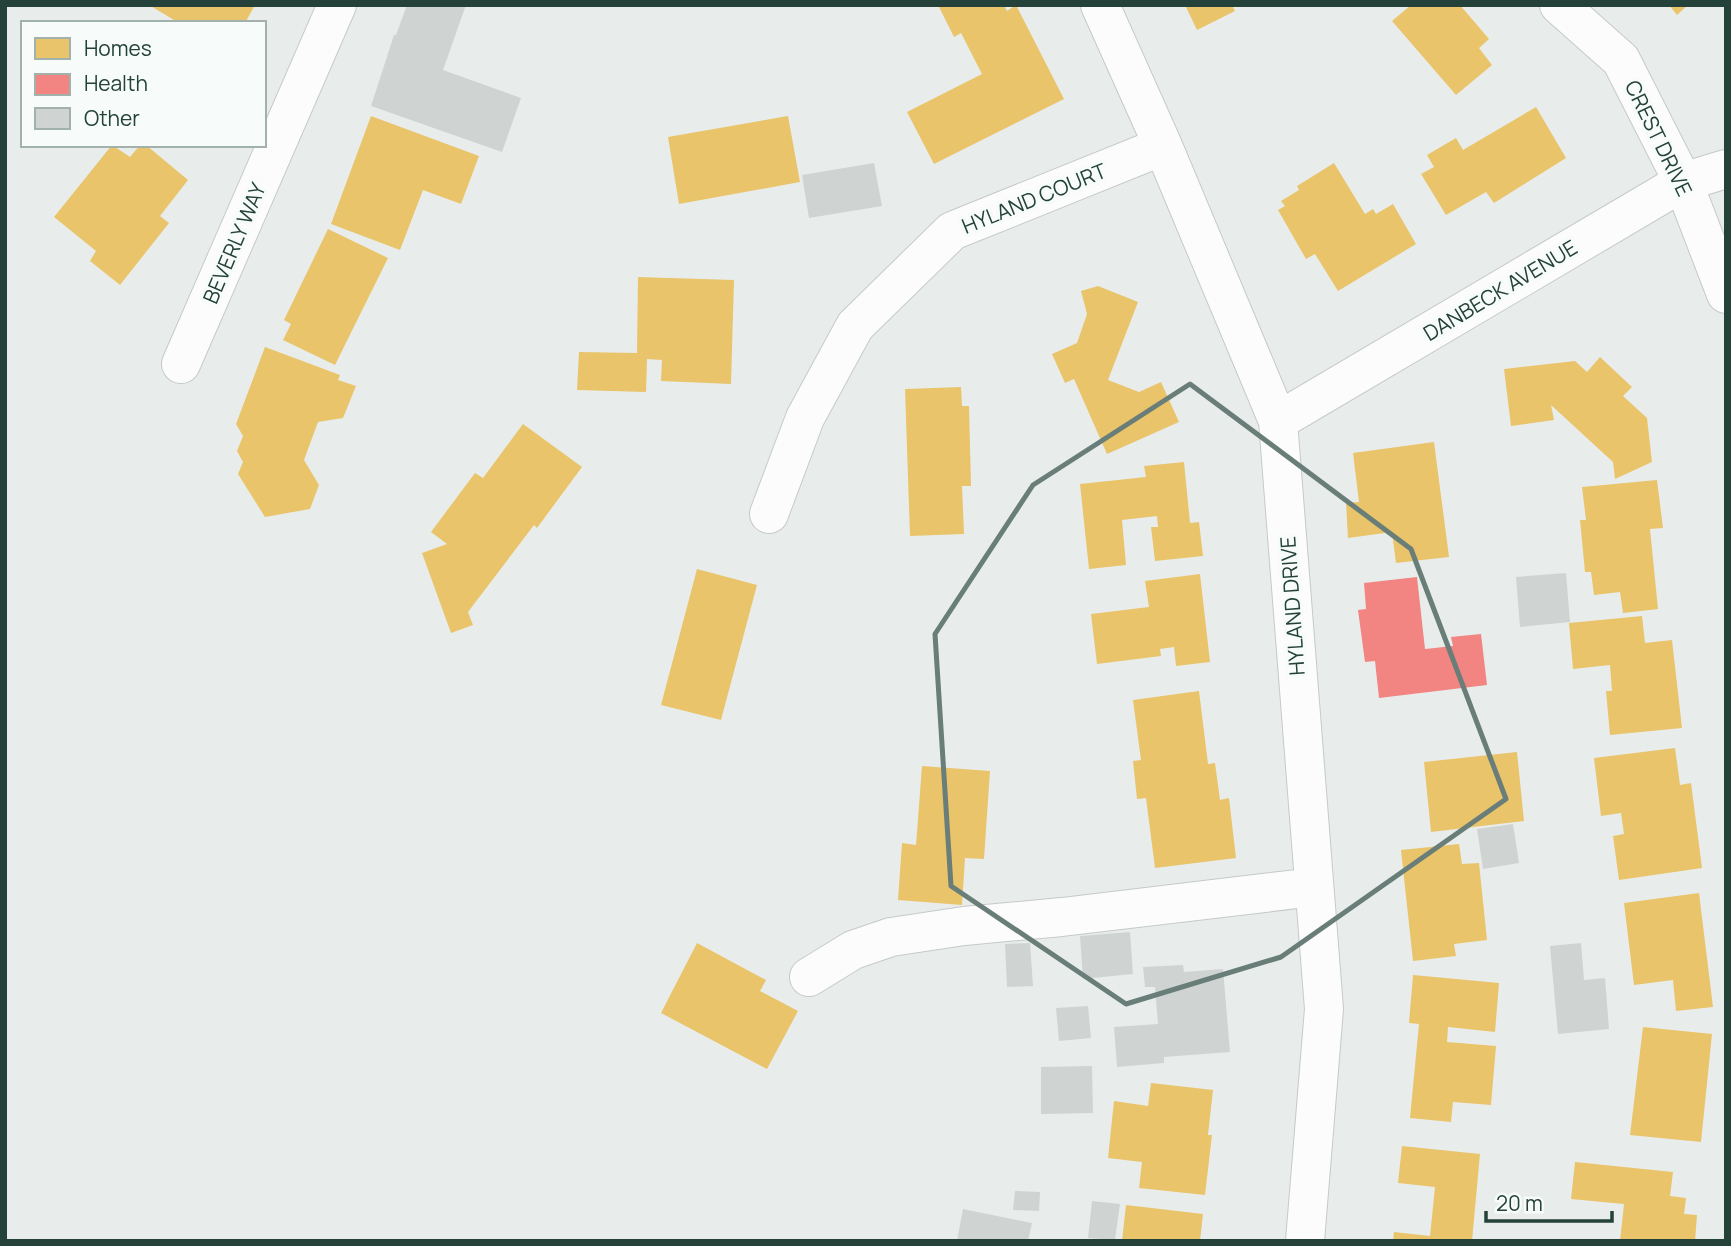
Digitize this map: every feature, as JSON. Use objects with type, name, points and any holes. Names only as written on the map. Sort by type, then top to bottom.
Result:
[{"type":"street","name":"BEVERLY WAY","points":[[181,365],[337,5]]},
{"type":"street","name":"HYLAND DRIVE","points":[[1100,5],[1163,146],[1278,421],[1324,1009],[1305,1241]]},
{"type":"street","name":"CREST DRIVE","points":[[1559,5],[1621,60],[1683,182],[1726,294]]},
{"type":"street","name":"HYLAND COURT","points":[[769,514],[805,418],[855,326],[952,231],[1163,146]]},
{"type":"street","name":"DANBECK AVENUE","points":[[1278,421],[1683,182],[1726,169]]},
{"type":"street","points":[[809,977],[853,950],[891,937],[964,926],[1062,918],[1314,887]]},
{"type":"highlighted area","points":[[1190,384],[1411,549],[1506,799],[1281,957],[1126,1004],[951,886],[935,634],[1033,485]]},
{"type":"building: Homes","points":[[149,5],[255,5],[246,21],[176,21]]},
{"type":"building: Homes","points":[[938,5],[1004,5],[1007,11],[1016,5],[1064,99],[934,164],[907,112],[982,74],[961,33],[954,37]]},
{"type":"building: Homes","points":[[1185,5],[1232,5],[1235,11],[1197,30]]},
{"type":"building: Homes","points":[[1411,5],[1460,5],[1489,39],[1479,48],[1492,65],[1456,95],[1392,21]]},
{"type":"building: Homes","points":[[1669,5],[1688,5],[1677,15]]},
{"type":"building: Homes","points":[[1536,107],[1566,158],[1494,203],[1486,192],[1446,215],[1421,174],[1434,167],[1427,155],[1456,138],[1463,150]]},
{"type":"building: Homes","points":[[371,116],[479,156],[461,204],[423,190],[400,250],[331,224]]},
{"type":"building: Homes","points":[[788,116],[800,182],[679,204],[668,137]]},
{"type":"building: Homes","points":[[110,147],[130,157],[138,147],[148,147],[188,180],[160,216],[169,223],[120,285],[90,261],[96,251],[54,217]]},
{"type":"building: Homes","points":[[1334,163],[1365,214],[1373,209],[1376,214],[1393,204],[1416,244],[1338,291],[1315,254],[1306,259],[1278,210],[1285,206],[1281,201],[1299,190],[1297,186]]},
{"type":"building: Homes","points":[[328,229],[388,258],[335,365],[283,340],[291,324],[284,320]]},
{"type":"building: Homes","points":[[638,277],[734,280],[731,384],[661,381],[662,360],[647,359],[646,392],[577,390],[579,352],[637,353]]},
{"type":"building: Homes","points":[[1098,286],[1138,302],[1108,380],[1139,392],[1161,382],[1179,422],[1107,454],[1074,379],[1065,383],[1052,354],[1077,343],[1087,314],[1081,291]]},
{"type":"building: Homes","points":[[265,347],[340,375],[338,380],[356,386],[343,418],[318,422],[304,460],[319,485],[310,509],[265,517],[238,474],[243,462],[237,451],[243,436],[236,424]]},
{"type":"building: Homes","points":[[1600,357],[1632,387],[1623,396],[1647,418],[1652,462],[1615,479],[1613,462],[1551,405],[1554,420],[1511,426],[1504,369],[1575,361],[1587,372]]},
{"type":"building: Homes","points":[[961,387],[962,406],[969,406],[971,486],[962,486],[964,534],[910,536],[905,389]]},
{"type":"building: Homes","points":[[523,424],[582,467],[537,528],[534,525],[468,612],[473,625],[451,633],[422,553],[447,544],[431,532],[475,473],[483,478]]},
{"type":"building: Homes","points":[[1434,442],[1449,557],[1396,563],[1392,532],[1348,538],[1346,503],[1359,502],[1353,453]]},
{"type":"building: Homes","points":[[1184,462],[1190,523],[1199,522],[1203,556],[1155,561],[1151,527],[1158,527],[1157,516],[1122,520],[1126,565],[1089,569],[1080,484],[1146,477],[1144,466]]},
{"type":"building: Homes","points":[[1657,480],[1663,528],[1650,529],[1658,609],[1623,613],[1620,592],[1594,595],[1591,572],[1585,572],[1580,520],[1586,520],[1582,487]]},
{"type":"building: Homes","points":[[697,569],[757,585],[721,720],[661,705]]},
{"type":"building: Homes","points":[[1200,574],[1210,662],[1176,666],[1174,647],[1160,649],[1161,656],[1097,664],[1091,614],[1149,607],[1145,581]]},
{"type":"building: Homes","points":[[1642,616],[1645,643],[1672,640],[1682,728],[1610,735],[1606,691],[1612,691],[1610,665],[1573,669],[1569,623]]},
{"type":"building: Homes","points":[[1199,691],[1208,764],[1215,763],[1220,800],[1229,798],[1236,858],[1155,868],[1146,798],[1137,799],[1133,761],[1141,760],[1133,700]]},
{"type":"building: Homes","points":[[1675,748],[1680,785],[1691,783],[1702,868],[1619,880],[1613,836],[1624,834],[1621,813],[1601,816],[1594,758]]},
{"type":"building: Homes","points":[[1517,752],[1524,821],[1431,832],[1424,762]]},
{"type":"building: Homes","points":[[922,766],[990,771],[984,859],[965,858],[962,905],[898,900],[902,843],[916,845]]},
{"type":"building: Homes","points":[[1459,844],[1462,864],[1479,863],[1487,940],[1454,944],[1456,956],[1413,961],[1401,850]]},
{"type":"building: Homes","points":[[1699,893],[1713,1007],[1676,1011],[1673,980],[1634,985],[1624,903]]},
{"type":"building: Homes","points":[[697,943],[766,980],[760,991],[798,1011],[767,1069],[661,1013]]},
{"type":"building: Homes","points":[[1413,975],[1499,983],[1495,1032],[1448,1027],[1447,1042],[1496,1046],[1491,1105],[1453,1102],[1451,1122],[1410,1118],[1419,1024],[1409,1023]]},
{"type":"building: Homes","points":[[1643,1027],[1712,1034],[1701,1142],[1630,1135]]},
{"type":"building: Homes","points":[[1151,1083],[1213,1090],[1208,1135],[1212,1135],[1205,1195],[1139,1188],[1142,1162],[1108,1158],[1114,1101],[1148,1106]]},
{"type":"building: Homes","points":[[1402,1146],[1480,1154],[1472,1241],[1393,1241],[1394,1232],[1430,1236],[1435,1187],[1398,1183]]},
{"type":"building: Homes","points":[[1575,1162],[1673,1172],[1670,1196],[1686,1198],[1684,1214],[1697,1215],[1695,1241],[1620,1241],[1624,1204],[1571,1199]]},
{"type":"building: Homes","points":[[1126,1205],[1203,1214],[1200,1241],[1122,1241]]},
{"type":"building: Health","points":[[1417,577],[1425,649],[1453,646],[1451,637],[1481,634],[1487,685],[1379,698],[1375,661],[1365,662],[1358,610],[1366,609],[1364,583]]},
{"type":"building: Other","points":[[407,5],[466,5],[443,70],[521,98],[502,152],[371,106],[394,35]]},
{"type":"building: Other","points":[[874,163],[882,206],[809,218],[802,175]]},
{"type":"building: Other","points":[[1566,573],[1570,622],[1520,627],[1516,577]]},
{"type":"building: Other","points":[[1513,824],[1519,863],[1483,869],[1477,829]]},
{"type":"building: Other","points":[[1130,932],[1133,974],[1083,979],[1080,936]]},
{"type":"building: Other","points":[[1030,943],[1033,986],[1007,987],[1005,944]]},
{"type":"building: Other","points":[[1581,943],[1584,980],[1605,978],[1609,1029],[1558,1034],[1550,946]]},
{"type":"building: Other","points":[[1183,965],[1184,972],[1223,969],[1230,1052],[1164,1057],[1164,1063],[1117,1067],[1114,1027],[1158,1024],[1155,987],[1145,987],[1143,967]]},
{"type":"building: Other","points":[[1088,1006],[1091,1038],[1059,1041],[1056,1008]]},
{"type":"building: Other","points":[[1092,1066],[1093,1113],[1041,1114],[1041,1067]]},
{"type":"building: Other","points":[[1015,1191],[1040,1192],[1039,1211],[1013,1210]]},
{"type":"building: Other","points":[[1092,1201],[1120,1204],[1115,1240],[1088,1238]]},
{"type":"building: Other","points":[[963,1209],[1032,1223],[1028,1241],[957,1241]]}]
